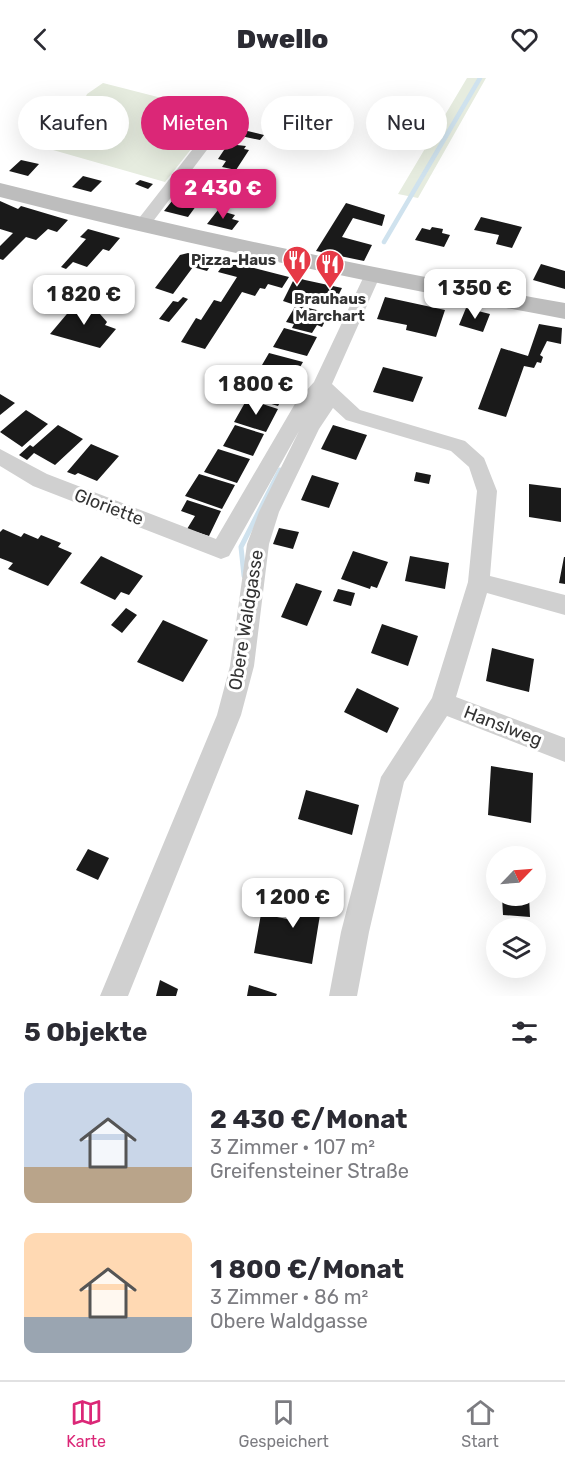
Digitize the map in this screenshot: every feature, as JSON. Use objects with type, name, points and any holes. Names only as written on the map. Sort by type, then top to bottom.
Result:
[{"type":"main road","points":[[0,190],[142,225],[372,276],[565,311]]},
{"type":"street","points":[[142,225],[200,150]]},
{"type":"street","name":"Obere Waldgasse","points":[[114,996],[229,715],[242,666],[258,544],[269,512],[327,391],[372,276]]},
{"type":"street","points":[[327,391],[353,415],[458,446],[477,463],[487,491],[479,582],[442,703],[393,777],[355,932],[343,996]]},
{"type":"street","name":"Obere Waldgasse","points":[[221,550],[303,407],[327,391]]},
{"type":"street","name":"Gloriette","points":[[0,457],[40,480],[221,550]]},
{"type":"street","points":[[479,582],[565,605]]},
{"type":"street","name":"Hanslweg","points":[[442,703],[565,750]]},
{"type":"shaded area","points":[[467,78],[486,78],[447,147],[447,112]]},
{"type":"shaded area","points":[[103,83],[154,96],[141,96],[141,150],[190,150],[165,182],[53,150],[129,150],[129,96],[86,96]]},
{"type":"shaded area","points":[[424,150],[445,150],[418,198],[398,194]]},
{"type":"building","points":[[249,131],[261,134],[260,140],[249,138]]},
{"type":"building","points":[[224,150],[249,150],[236,170],[222,167],[226,161],[218,159]]},
{"type":"building","points":[[21,160],[39,164],[28,176],[9,171]]},
{"type":"building","points":[[83,176],[102,181],[91,192],[72,187]]},
{"type":"building","points":[[140,180],[153,184],[148,189],[135,184]]},
{"type":"building","points":[[176,196],[199,202],[188,217],[164,211]]},
{"type":"building","points":[[0,201],[18,209],[21,206],[68,220],[57,232],[48,229],[36,240],[26,237],[3,260],[0,259],[0,246],[13,233],[0,229]]},
{"type":"building","points":[[346,203],[385,215],[382,226],[353,218],[342,237],[372,245],[364,261],[316,251]]},
{"type":"building","points":[[218,210],[235,215],[232,219],[239,221],[232,230],[207,224]]},
{"type":"building","points":[[481,217],[522,227],[512,248],[496,244],[499,235],[474,230]]},
{"type":"building","points":[[432,227],[443,229],[442,233],[450,235],[444,247],[415,240],[422,228],[430,230]]},
{"type":"building","points":[[88,229],[120,238],[109,251],[103,249],[87,267],[73,262],[66,269],[61,267],[86,239],[80,237]]},
{"type":"building","points":[[188,253],[214,261],[207,271],[193,267],[173,294],[155,288],[180,255]]},
{"type":"building","points":[[226,261],[289,277],[282,288],[268,284],[265,289],[260,288],[255,296],[242,292],[205,349],[181,342],[196,318],[201,320],[214,300],[221,302],[237,277],[218,272]]},
{"type":"building","points":[[541,264],[565,271],[565,289],[533,280]]},
{"type":"building","points":[[295,277],[342,288],[333,306],[296,297],[292,304],[283,301]]},
{"type":"building","points":[[183,297],[188,299],[169,322],[159,319],[173,301],[178,302]]},
{"type":"building","points":[[385,297],[445,310],[436,337],[406,330],[407,325],[377,319]]},
{"type":"building","points":[[77,302],[104,310],[100,314],[107,322],[105,325],[116,329],[100,348],[50,334]]},
{"type":"building","points":[[296,305],[329,313],[322,327],[317,325],[312,333],[292,328],[294,324],[286,322]]},
{"type":"building","points":[[466,308],[490,314],[483,332],[459,325]]},
{"type":"building","points":[[539,324],[562,328],[561,344],[547,341],[540,355],[543,357],[541,363],[537,362],[534,368],[524,366],[506,417],[478,409],[501,348],[528,356]]},
{"type":"building","points":[[284,328],[317,337],[307,356],[273,347]]},
{"type":"building","points":[[269,353],[303,362],[296,374],[292,373],[288,381],[268,376],[273,368],[262,365]]},
{"type":"building","points":[[383,367],[423,377],[413,402],[373,392]]},
{"type":"building","points":[[241,370],[290,385],[278,406],[248,397],[252,391],[232,385]]},
{"type":"building","points":[[0,394],[15,403],[0,415]]},
{"type":"building","points":[[247,399],[278,409],[266,432],[234,422]]},
{"type":"building","points":[[26,410],[48,424],[22,447],[0,432]]},
{"type":"building","points":[[58,425],[83,439],[55,465],[34,453],[27,460],[19,455],[30,445],[33,447]]},
{"type":"building","points":[[235,425],[264,434],[253,456],[223,446]]},
{"type":"building","points":[[333,425],[367,435],[356,460],[321,449]]},
{"type":"building","points":[[91,444],[119,456],[97,481],[78,473],[75,475],[67,472]]},
{"type":"building","points":[[218,449],[250,459],[237,483],[204,472]]},
{"type":"building","points":[[416,472],[431,475],[429,484],[414,481]]},
{"type":"building","points":[[199,474],[235,485],[222,509],[185,496]]},
{"type":"building","points":[[312,475],[339,483],[329,508],[301,500]]},
{"type":"building","points":[[529,484],[561,488],[561,522],[529,517]]},
{"type":"building","points":[[187,500],[221,511],[209,536],[187,529],[195,516],[181,511]]},
{"type":"building","points":[[279,528],[299,532],[293,549],[273,544]]},
{"type":"building","points":[[3,529],[21,537],[24,533],[38,539],[41,535],[61,543],[58,547],[72,553],[48,586],[8,569],[13,563],[0,558],[0,532]]},
{"type":"building","points":[[353,551],[388,562],[377,588],[371,586],[370,589],[341,579]]},
{"type":"building","points":[[101,556],[143,576],[129,595],[121,592],[115,600],[80,583]]},
{"type":"building","points":[[410,556],[449,563],[445,589],[405,581]]},
{"type":"building","points":[[565,557],[565,584],[559,583]]},
{"type":"building","points":[[296,583],[322,591],[307,626],[281,617]]},
{"type":"building","points":[[338,589],[355,593],[351,606],[333,601]]},
{"type":"building","points":[[126,608],[137,615],[122,633],[111,625]]},
{"type":"building","points":[[163,620],[208,640],[183,682],[137,662]]},
{"type":"building","points":[[382,624],[418,636],[408,666],[371,653]]},
{"type":"building","points":[[492,648],[534,659],[529,692],[486,681]]},
{"type":"building","points":[[357,688],[399,708],[387,733],[344,712]]},
{"type":"building","points":[[491,766],[533,773],[531,823],[488,815]]},
{"type":"building","points":[[306,790],[359,805],[352,835],[298,819]]},
{"type":"building","points":[[88,849],[109,858],[98,880],[76,870]]},
{"type":"building","points":[[302,880],[324,890],[312,964],[254,953],[261,914],[293,920]]},
{"type":"building","points":[[503,906],[529,906],[530,917],[503,915]]},
{"type":"building","points":[[160,980],[178,989],[176,996],[156,996]]},
{"type":"building","points":[[249,985],[277,994],[276,996],[247,996]]},
{"type":"waterway","points":[[384,242],[480,78]]},
{"type":"waterway","points":[[244,576],[241,547],[280,470]]},
{"type":"place","name":"Pizza-Haus","points":[[297,286]]},
{"type":"place","name":"Brauhaus Marchart","points":[[330,290]]}]
